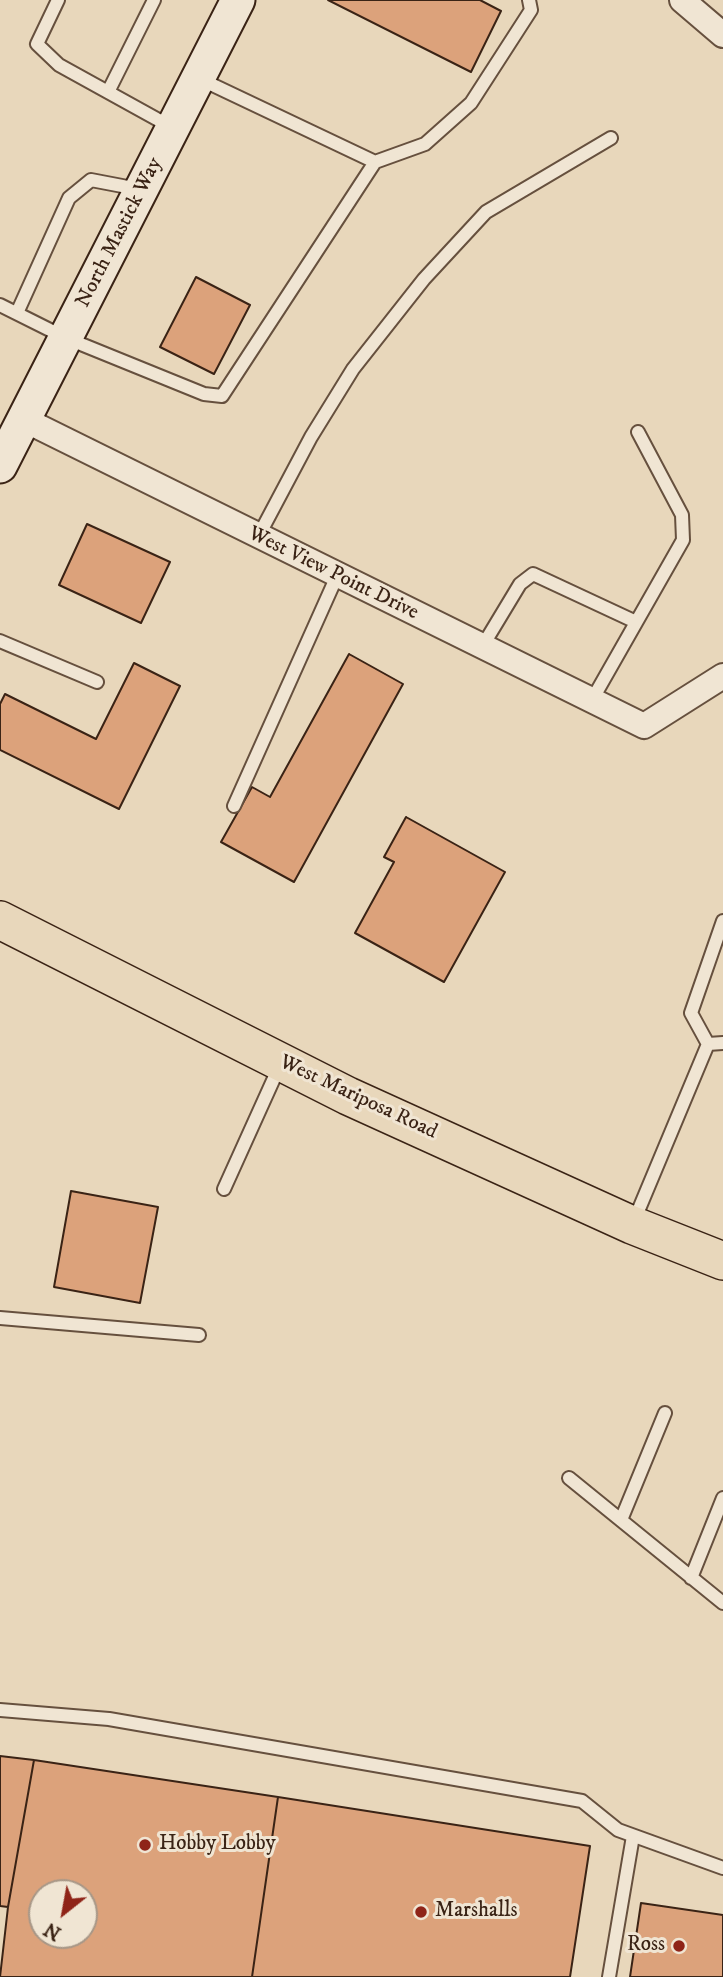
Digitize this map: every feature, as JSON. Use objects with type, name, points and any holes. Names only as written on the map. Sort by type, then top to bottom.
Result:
[{"type":"main road","name":"West Mariposa Road","points":[[0,920],[281,1062],[632,1225],[723,1261]]},
{"type":"street","name":"North Mastick Way","points":[[0,466],[238,0]]},
{"type":"street","points":[[682,0],[723,35]]},
{"type":"street","name":"West View Point Drive","points":[[25,420],[643,726],[723,676]]},
{"type":"lane","points":[[58,0],[37,44],[59,65],[173,128]]},
{"type":"lane","points":[[108,92],[154,0]]},
{"type":"lane","points":[[0,305],[66,338],[204,394],[222,396],[375,162],[425,144],[471,103],[531,10],[529,0]]},
{"type":"lane","points":[[198,78],[375,162]]},
{"type":"lane","points":[[258,537],[311,437],[353,369],[424,279],[486,212],[611,138]]},
{"type":"lane","points":[[17,313],[69,198],[91,180],[142,189]]},
{"type":"lane","points":[[592,701],[682,540],[682,515],[638,432]]},
{"type":"lane","points":[[482,647],[520,584],[533,574],[636,622]]},
{"type":"lane","points":[[234,806],[337,576]]},
{"type":"lane","points":[[0,641],[97,682]]},
{"type":"lane","points":[[708,1044],[691,1013],[723,921]]},
{"type":"lane","points":[[708,1044],[723,1042]]},
{"type":"lane","points":[[632,1225],[708,1044]]},
{"type":"lane","points":[[224,1189],[281,1062]]},
{"type":"lane","points":[[0,1318],[199,1335]]},
{"type":"lane","points":[[621,1520],[665,1413]]},
{"type":"lane","points":[[569,1478],[723,1603]]},
{"type":"lane","points":[[691,1578],[723,1498]]},
{"type":"lane","points":[[0,1710],[109,1719],[582,1801],[618,1830],[723,1868]]},
{"type":"lane","points":[[609,1977],[633,1836]]},
{"type":"building","points":[[328,0],[480,0],[501,11],[471,72]]},
{"type":"building","points":[[196,277],[250,305],[214,374],[160,347]]},
{"type":"building","points":[[87,524],[170,562],[141,623],[59,585]]},
{"type":"building","points":[[349,654],[403,684],[294,882],[221,842],[252,787],[270,797]]},
{"type":"building","points":[[134,663],[180,686],[119,809],[0,750],[0,704],[5,694],[96,739]]},
{"type":"building","points":[[406,817],[505,872],[444,982],[355,933],[394,862],[384,857]]},
{"type":"building","points":[[71,1191],[158,1207],[140,1303],[54,1287]]},
{"type":"building","points":[[0,1756],[34,1760],[8,1907],[0,1906]]},
{"type":"building","name":"Hobby Lobby","points":[[34,1760],[278,1797],[252,1977],[0,1977],[8,1907]]},
{"type":"building","name":"Marshalls","points":[[278,1797],[590,1846],[570,1977],[252,1977]]},
{"type":"building","name":"Ross","points":[[641,1903],[723,1915],[723,1977],[630,1977]]},
{"type":"place","name":"Hobby Lobby","points":[[145,1845]]},
{"type":"place","name":"Marshalls","points":[[421,1912]]},
{"type":"place","name":"Ross","points":[[679,1946]]}]
